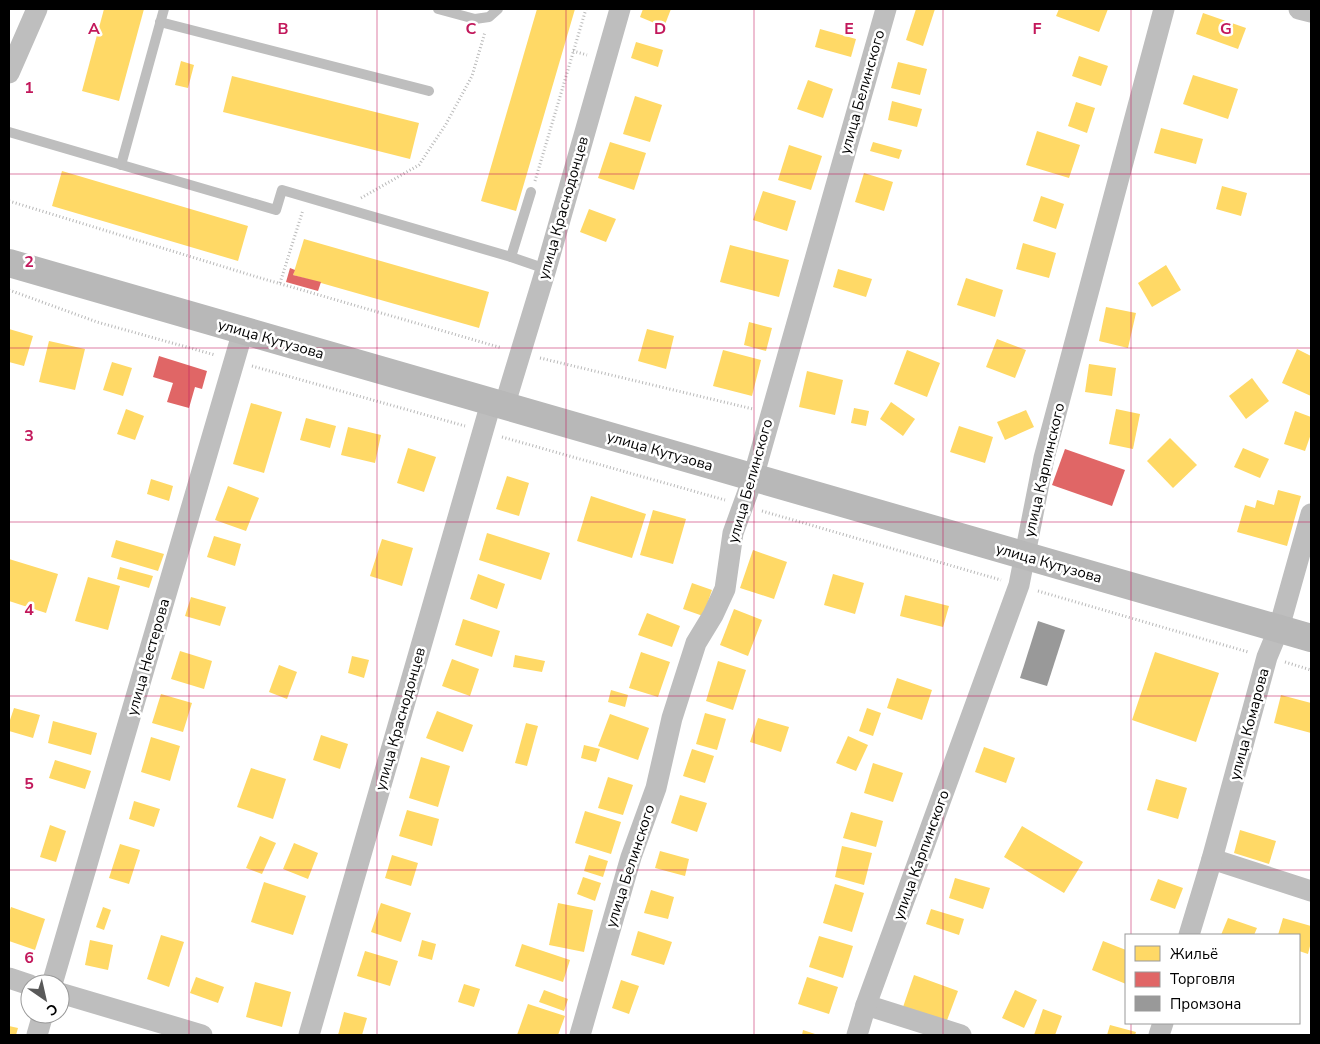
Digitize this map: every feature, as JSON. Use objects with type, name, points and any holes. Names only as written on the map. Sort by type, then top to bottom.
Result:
[{"type":"main road","name":"улица Кутузова","points":[[9,264],[1311,638]]},
{"type":"street","points":[[9,73],[37,9]]},
{"type":"street","name":"улица Краснодонцев","points":[[309,1035],[483,431],[497,405],[519,353],[546,269],[620,9]]},
{"type":"street","name":"улица Белинского","points":[[580,1035],[631,857],[656,788],[672,718],[696,643],[713,615],[725,588],[733,533],[753,478],[886,9]]},
{"type":"street","name":"улица Карпинского","points":[[857,1035],[866,1005],[1019,585],[1044,458],[1164,9]]},
{"type":"street","points":[[1300,9],[1311,12]]},
{"type":"street","name":"улица Нестерова","points":[[55,974],[243,331]]},
{"type":"street","name":"улица Комарова","points":[[1190,934],[1267,657],[1279,628],[1311,514]]},
{"type":"street","points":[[1212,859],[1311,891]]},
{"type":"street","points":[[70,996],[202,1035]]},
{"type":"street","points":[[866,1005],[961,1035]]},
{"type":"lane","points":[[121,165],[164,9]]},
{"type":"lane","points":[[438,9],[475,19],[489,17],[498,9]]},
{"type":"lane","points":[[160,22],[429,91]]},
{"type":"lane","points":[[9,132],[276,210],[282,190],[546,269]]},
{"type":"lane","points":[[511,257],[531,192]]},
{"type":"path","points":[[531,192],[586,9]]},
{"type":"path","points":[[344,208],[419,166],[446,124],[472,76],[489,17]]},
{"type":"path","points":[[280,283],[306,197]]},
{"type":"path","points":[[9,201],[519,353],[770,413]]},
{"type":"path","points":[[9,290],[97,322],[743,505],[1311,670]]},
{"type":"building: Жильё","points":[[104,9],[144,9],[119,101],[82,91]]},
{"type":"building: Жильё","points":[[537,9],[575,9],[516,211],[481,201]]},
{"type":"building: Жильё","points":[[643,9],[671,9],[664,27],[640,17]]},
{"type":"building: Жильё","points":[[916,9],[935,9],[923,46],[906,40]]},
{"type":"building: Жильё","points":[[1059,9],[1108,9],[1099,32],[1056,16]]},
{"type":"building: Жильё","points":[[1203,13],[1246,28],[1238,49],[1196,34]]},
{"type":"building: Жильё","points":[[820,29],[856,39],[851,57],[815,47]]},
{"type":"building: Жильё","points":[[636,42],[663,50],[658,67],[631,58]]},
{"type":"building: Жильё","points":[[1079,56],[1108,66],[1101,86],[1072,76]]},
{"type":"building: Жильё","points":[[181,61],[194,65],[188,88],[175,85]]},
{"type":"building: Жильё","points":[[898,62],[927,69],[920,95],[891,88]]},
{"type":"building: Жильё","points":[[1193,75],[1238,89],[1228,119],[1183,104]]},
{"type":"building: Жильё","points":[[232,76],[419,123],[410,159],[223,112]]},
{"type":"building: Жильё","points":[[808,80],[833,89],[823,118],[797,109]]},
{"type":"building: Жильё","points":[[635,96],[662,105],[650,142],[623,134]]},
{"type":"building: Жильё","points":[[892,101],[922,109],[917,127],[888,120]]},
{"type":"building: Жильё","points":[[1076,102],[1095,108],[1087,133],[1068,126]]},
{"type":"building: Жильё","points":[[1161,128],[1203,139],[1196,164],[1154,153]]},
{"type":"building: Жильё","points":[[1037,131],[1080,145],[1069,178],[1026,165]]},
{"type":"building: Жильё","points":[[610,142],[646,153],[634,190],[598,178]]},
{"type":"building: Жильё","points":[[873,142],[902,150],[899,159],[870,151]]},
{"type":"building: Жильё","points":[[789,145],[822,156],[811,190],[778,180]]},
{"type":"building: Жильё","points":[[62,171],[248,226],[238,261],[52,206]]},
{"type":"building: Жильё","points":[[864,173],[893,182],[884,211],[855,202]]},
{"type":"building: Жильё","points":[[1222,186],[1247,193],[1241,216],[1216,209]]},
{"type":"building: Жильё","points":[[763,191],[796,201],[787,231],[753,220]]},
{"type":"building: Жильё","points":[[1041,196],[1064,204],[1056,229],[1033,221]]},
{"type":"building: Жильё","points":[[589,209],[616,219],[606,242],[580,232]]},
{"type":"building: Жильё","points":[[304,239],[489,292],[479,328],[293,275]]},
{"type":"building: Жильё","points":[[1023,243],[1056,253],[1049,278],[1016,269]]},
{"type":"building: Жильё","points":[[730,245],[789,260],[779,297],[720,282]]},
{"type":"building: Жильё","points":[[1166,265],[1181,290],[1152,307],[1138,283]]},
{"type":"building: Жильё","points":[[838,269],[872,279],[866,297],[833,287]]},
{"type":"building: Жильё","points":[[966,278],[1003,290],[995,317],[957,305]]},
{"type":"building: Жильё","points":[[1106,307],[1136,313],[1128,348],[1099,341]]},
{"type":"building: Жильё","points":[[749,322],[772,328],[766,351],[744,345]]},
{"type":"building: Жильё","points":[[9,329],[33,336],[24,366],[9,362]]},
{"type":"building: Жильё","points":[[647,329],[674,336],[666,369],[638,361]]},
{"type":"building: Жильё","points":[[997,339],[1026,350],[1015,378],[986,367]]},
{"type":"building: Жильё","points":[[49,341],[85,349],[75,390],[39,382]]},
{"type":"building: Жильё","points":[[1297,349],[1311,356],[1311,396],[1282,383]]},
{"type":"building: Жильё","points":[[723,350],[761,360],[752,396],[713,386]]},
{"type":"building: Жильё","points":[[907,350],[940,363],[927,397],[894,384]]},
{"type":"building: Жильё","points":[[112,362],[132,368],[123,396],[103,390]]},
{"type":"building: Жильё","points":[[1089,364],[1116,368],[1112,396],[1085,392]]},
{"type":"building: Жильё","points":[[807,371],[843,380],[835,415],[799,407]]},
{"type":"building: Жильё","points":[[1252,378],[1269,401],[1246,419],[1229,396]]},
{"type":"building: Жильё","points":[[891,402],[915,419],[903,436],[880,419]]},
{"type":"building: Жильё","points":[[251,403],[282,412],[264,473],[233,464]]},
{"type":"building: Жильё","points":[[854,408],[869,411],[866,426],[851,423]]},
{"type":"building: Жильё","points":[[126,409],[144,416],[135,440],[117,434]]},
{"type":"building: Жильё","points":[[1116,409],[1140,414],[1133,449],[1109,444]]},
{"type":"building: Жильё","points":[[1026,410],[1034,427],[1005,440],[997,422]]},
{"type":"building: Жильё","points":[[1295,411],[1311,417],[1311,434],[1305,451],[1284,444]]},
{"type":"building: Жильё","points":[[306,418],[336,426],[330,448],[300,440]]},
{"type":"building: Жильё","points":[[959,426],[993,437],[985,463],[950,452]]},
{"type":"building: Жильё","points":[[348,427],[381,435],[375,463],[341,455]]},
{"type":"building: Жильё","points":[[1170,438],[1197,465],[1173,488],[1147,461]]},
{"type":"building: Жильё","points":[[408,448],[436,457],[424,492],[397,483]]},
{"type":"building: Жильё","points":[[1243,448],[1269,459],[1260,478],[1234,467]]},
{"type":"building: Жильё","points":[[507,476],[529,483],[519,516],[496,509]]},
{"type":"building: Жильё","points":[[151,479],[173,486],[169,501],[147,494]]},
{"type":"building: Жильё","points":[[228,486],[259,498],[246,531],[215,520]]},
{"type":"building: Жильё","points":[[1278,490],[1301,496],[1287,546],[1237,532],[1245,505],[1255,508],[1257,500],[1274,505]]},
{"type":"building: Жильё","points":[[591,496],[646,514],[632,558],[577,541]]},
{"type":"building: Жильё","points":[[653,510],[686,519],[673,564],[640,555]]},
{"type":"building: Жильё","points":[[487,533],[550,553],[541,580],[479,560]]},
{"type":"building: Жильё","points":[[214,536],[241,544],[235,566],[207,557]]},
{"type":"building: Жильё","points":[[382,539],[413,548],[402,586],[370,576]]},
{"type":"building: Жильё","points":[[116,540],[164,554],[158,571],[111,557]]},
{"type":"building: Жильё","points":[[753,550],[787,562],[774,599],[740,588]]},
{"type":"building: Жильё","points":[[9,559],[58,574],[46,613],[9,601]]},
{"type":"building: Жильё","points":[[120,567],[153,576],[149,588],[117,579]]},
{"type":"building: Жильё","points":[[478,574],[505,584],[497,609],[470,599]]},
{"type":"building: Жильё","points":[[833,574],[864,583],[855,614],[824,605]]},
{"type":"building: Жильё","points":[[88,577],[120,586],[108,630],[75,621]]},
{"type":"building: Жильё","points":[[692,583],[712,590],[703,616],[683,609]]},
{"type":"building: Жильё","points":[[905,595],[949,606],[943,627],[900,616]]},
{"type":"building: Жильё","points":[[191,597],[226,607],[220,626],[185,616]]},
{"type":"building: Жильё","points":[[734,609],[762,620],[748,656],[720,645]]},
{"type":"building: Жильё","points":[[647,613],[680,626],[672,647],[638,635]]},
{"type":"building: Жильё","points":[[463,619],[500,631],[492,657],[455,645]]},
{"type":"building: Жильё","points":[[180,651],[212,661],[204,689],[171,679]]},
{"type":"building: Жильё","points":[[641,652],[670,662],[658,697],[629,688]]},
{"type":"building: Жильё","points":[[1155,652],[1219,673],[1196,742],[1132,720]]},
{"type":"building: Жильё","points":[[515,655],[545,661],[542,672],[513,667]]},
{"type":"building: Жильё","points":[[352,656],[369,660],[364,678],[348,673]]},
{"type":"building: Жильё","points":[[452,659],[479,669],[470,696],[442,686]]},
{"type":"building: Жильё","points":[[718,661],[746,670],[733,710],[706,701]]},
{"type":"building: Жильё","points":[[279,665],[297,672],[287,699],[269,692]]},
{"type":"building: Жильё","points":[[897,678],[932,690],[922,720],[887,708]]},
{"type":"building: Жильё","points":[[611,690],[628,695],[625,707],[608,702]]},
{"type":"building: Жильё","points":[[161,694],[192,703],[183,732],[152,723]]},
{"type":"building: Жильё","points":[[1281,695],[1311,703],[1311,733],[1274,723]]},
{"type":"building: Жильё","points":[[14,708],[40,715],[33,738],[9,731],[9,723]]},
{"type":"building: Жильё","points":[[867,708],[881,713],[873,736],[859,731]]},
{"type":"building: Жильё","points":[[437,711],[473,725],[463,752],[426,738]]},
{"type":"building: Жильё","points":[[705,713],[726,719],[717,750],[696,744]]},
{"type":"building: Жильё","points":[[610,714],[649,728],[638,760],[598,746]]},
{"type":"building: Жильё","points":[[758,718],[789,727],[781,752],[750,742]]},
{"type":"building: Жильё","points":[[53,721],[97,733],[91,755],[48,743]]},
{"type":"building: Жильё","points":[[526,723],[538,726],[527,766],[515,763]]},
{"type":"building: Жильё","points":[[321,735],[348,744],[340,769],[313,760]]},
{"type":"building: Жильё","points":[[848,736],[868,745],[856,771],[836,763]]},
{"type":"building: Жильё","points":[[151,737],[180,746],[170,781],[141,772]]},
{"type":"building: Жильё","points":[[584,745],[600,749],[596,762],[581,758]]},
{"type":"building: Жильё","points":[[984,747],[1015,758],[1006,783],[975,772]]},
{"type":"building: Жильё","points":[[692,749],[714,756],[705,783],[683,776]]},
{"type":"building: Жильё","points":[[421,757],[450,766],[438,807],[409,798]]},
{"type":"building: Жильё","points":[[55,760],[91,771],[85,789],[49,778]]},
{"type":"building: Жильё","points":[[873,763],[903,773],[893,802],[864,793]]},
{"type":"building: Жильё","points":[[251,768],[286,779],[273,819],[237,807]]},
{"type":"building: Жильё","points":[[608,777],[633,785],[623,815],[598,808]]},
{"type":"building: Жильё","points":[[1156,779],[1187,788],[1178,819],[1147,810]]},
{"type":"building: Жильё","points":[[680,795],[707,803],[697,832],[671,823]]},
{"type":"building: Жильё","points":[[134,801],[160,809],[154,827],[129,819]]},
{"type":"building: Жильё","points":[[407,810],[439,819],[432,846],[399,836]]},
{"type":"building: Жильё","points":[[585,811],[621,822],[611,854],[575,843]]},
{"type":"building: Жильё","points":[[851,812],[883,821],[876,847],[843,838]]},
{"type":"building: Жильё","points":[[50,825],[66,831],[56,862],[40,857]]},
{"type":"building: Жильё","points":[[1022,826],[1083,862],[1064,893],[1004,857]]},
{"type":"building: Жильё","points":[[1240,830],[1276,841],[1269,864],[1234,853]]},
{"type":"building: Жильё","points":[[260,836],[276,843],[262,874],[246,868]]},
{"type":"building: Жильё","points":[[294,843],[318,853],[308,879],[283,869]]},
{"type":"building: Жильё","points":[[120,844],[140,850],[129,884],[109,878]]},
{"type":"building: Жильё","points":[[842,846],[872,853],[864,885],[835,877]]},
{"type":"building: Жильё","points":[[660,851],[689,859],[685,876],[655,868]]},
{"type":"building: Жильё","points":[[392,855],[418,863],[411,886],[385,878]]},
{"type":"building: Жильё","points":[[589,855],[608,861],[603,877],[584,871]]},
{"type":"building: Жильё","points":[[583,877],[601,883],[595,901],[577,894]]},
{"type":"building: Жильё","points":[[955,878],[990,888],[983,909],[949,898]]},
{"type":"building: Жильё","points":[[1158,879],[1183,888],[1175,909],[1150,900]]},
{"type":"building: Жильё","points":[[264,882],[306,896],[293,935],[251,922]]},
{"type":"building: Жильё","points":[[835,884],[864,893],[852,932],[823,923]]},
{"type":"building: Жильё","points":[[651,890],[674,897],[668,919],[644,913]]},
{"type":"building: Жильё","points":[[381,903],[411,913],[401,942],[371,932]]},
{"type":"building: Жильё","points":[[558,903],[593,910],[584,952],[549,945]]},
{"type":"building: Жильё","points":[[11,907],[45,919],[35,950],[9,941],[9,913]]},
{"type":"building: Жильё","points":[[103,907],[111,910],[104,930],[96,927]]},
{"type":"building: Жильё","points":[[931,909],[964,919],[959,935],[926,924]]},
{"type":"building: Жильё","points":[[1228,918],[1257,928],[1254,934],[1221,934]]},
{"type":"building: Жильё","points":[[1283,918],[1311,926],[1311,942],[1308,954],[1300,951],[1300,934],[1278,934]]},
{"type":"building: Жильё","points":[[638,931],[672,942],[664,965],[631,955]]},
{"type":"building: Жильё","points":[[161,935],[184,942],[169,987],[147,979]]},
{"type":"building: Жильё","points":[[819,936],[853,946],[843,978],[809,967]]},
{"type":"building: Жильё","points":[[90,940],[113,945],[108,970],[85,965]]},
{"type":"building: Жильё","points":[[422,940],[436,944],[432,960],[418,956]]},
{"type":"building: Жильё","points":[[1103,941],[1125,950],[1125,984],[1092,970]]},
{"type":"building: Жильё","points":[[522,944],[570,960],[563,982],[515,966]]},
{"type":"building: Жильё","points":[[365,951],[398,961],[390,986],[357,976]]},
{"type":"building: Жильё","points":[[914,975],[958,991],[946,1023],[903,1007]]},
{"type":"building: Жильё","points":[[196,977],[224,987],[218,1003],[190,993]]},
{"type":"building: Жильё","points":[[807,977],[838,987],[829,1014],[798,1004]]},
{"type":"building: Жильё","points":[[621,980],[639,986],[629,1014],[612,1008]]},
{"type":"building: Жильё","points":[[255,982],[291,992],[282,1027],[246,1017]]},
{"type":"building: Жильё","points":[[464,984],[480,989],[474,1007],[458,1002]]},
{"type":"building: Жильё","points":[[544,990],[568,999],[564,1011],[539,1002]]},
{"type":"building: Жильё","points":[[1015,990],[1037,1000],[1024,1028],[1002,1018]]},
{"type":"building: Жильё","points":[[528,1004],[565,1016],[558,1035],[517,1035]]},
{"type":"building: Жильё","points":[[1043,1009],[1062,1016],[1055,1035],[1034,1035]]},
{"type":"building: Жильё","points":[[344,1012],[367,1018],[362,1035],[338,1035]]},
{"type":"building: Жильё","points":[[1110,1025],[1136,1032],[1135,1035],[1107,1035]]},
{"type":"building: Жильё","points":[[9,1026],[18,1028],[16,1035],[9,1035]]},
{"type":"building: Жильё","points":[[803,1030],[818,1035],[802,1035]]},
{"type":"building: Торговля","points":[[290,268],[295,270],[293,275],[321,282],[318,291],[286,282]]},
{"type":"building: Торговля","points":[[159,356],[207,371],[202,389],[195,387],[189,408],[167,402],[173,383],[153,377]]},
{"type":"building: Торговля","points":[[1065,449],[1125,470],[1112,506],[1052,485]]},
{"type":"building: Промзона","points":[[1038,621],[1065,630],[1047,686],[1020,678]]}]
